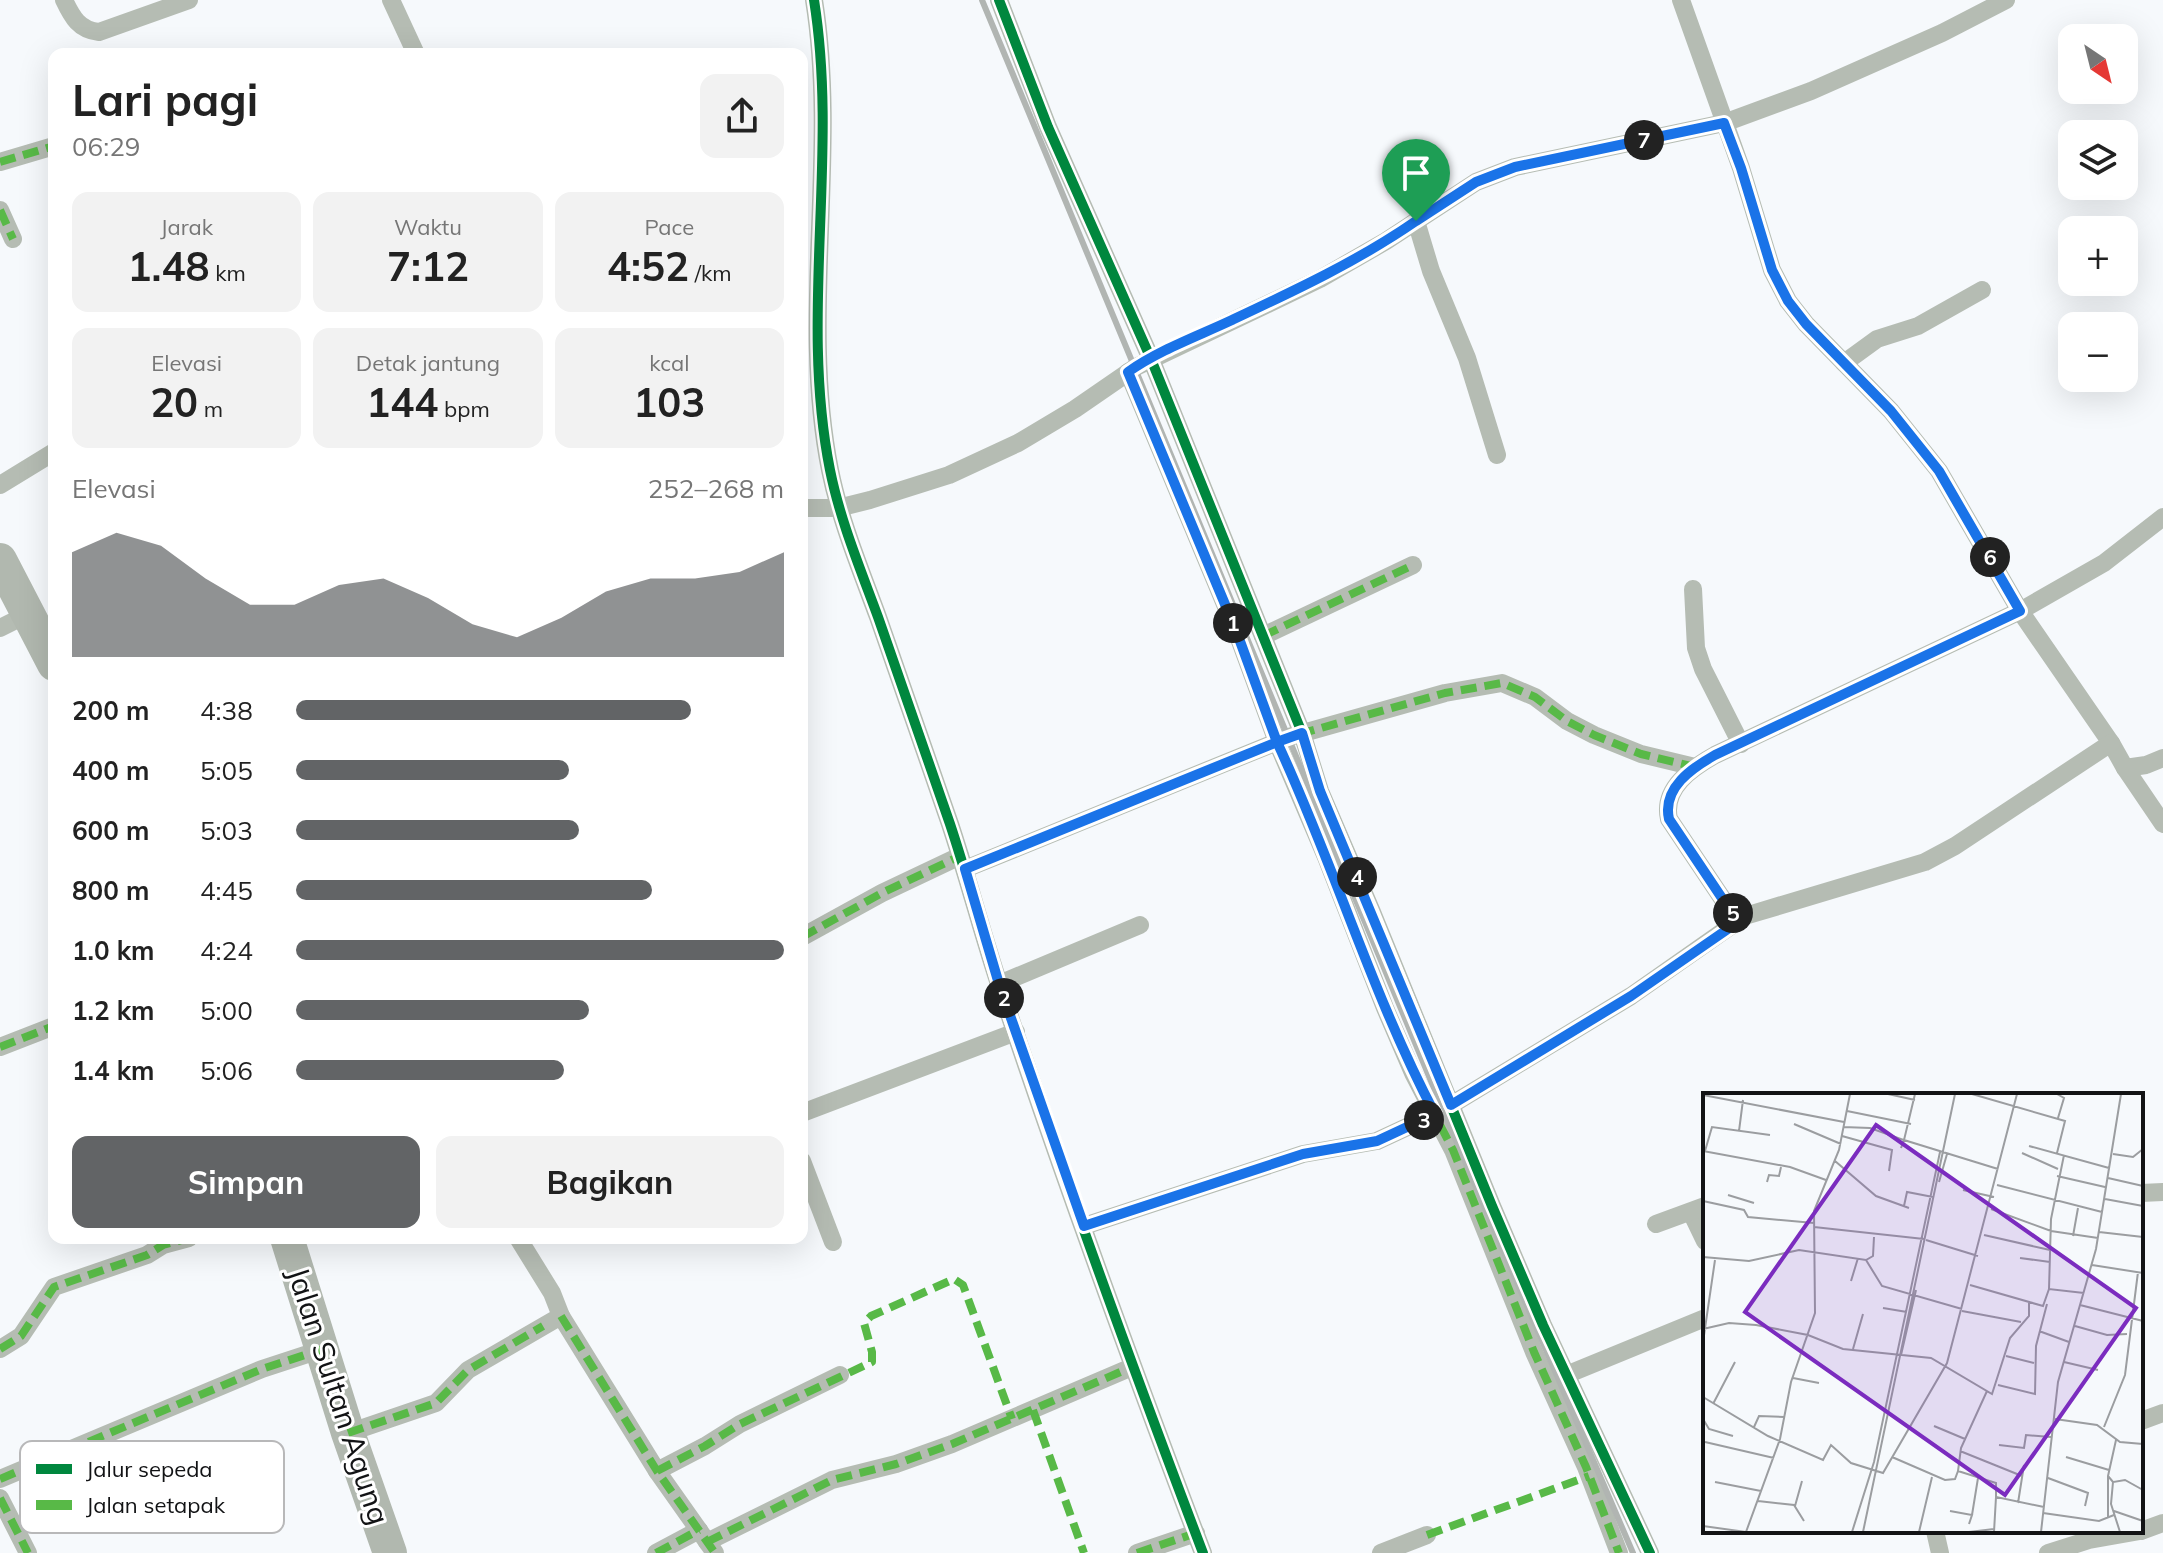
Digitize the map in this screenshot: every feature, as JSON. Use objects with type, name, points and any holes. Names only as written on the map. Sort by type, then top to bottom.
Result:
[{"type":"highway","points":[[0,560],[14,621],[48,658]]},
{"type":"highway","name":"Jalan Sultan Agung","points":[[289,1244],[348,1433],[390,1553]]},
{"type":"street","points":[[64,0],[77,23],[87,31],[99,32],[189,0]]},
{"type":"street","points":[[391,0],[413,48]]},
{"type":"street","points":[[814,0],[819,33],[824,138],[817,358],[820,408],[838,508],[963,863],[999,984],[1132,1367],[1203,1553]]},
{"type":"street","points":[[999,0],[1048,127],[1151,359],[1302,733],[1320,791],[1443,1110],[1492,1206],[1566,1375],[1650,1553]]},
{"type":"street","points":[[1681,0],[1741,168],[1772,270],[1783,291],[1806,324],[1891,411],[1939,471],[2020,611],[2163,824]]},
{"type":"street","points":[[808,508],[838,508],[949,475],[1018,443],[1128,372],[1320,279],[1386,241],[1476,182],[1515,167],[1724,123],[1811,91],[1942,33],[2006,0]]},
{"type":"street","points":[[0,162],[48,148]]},
{"type":"street","points":[[0,210],[13,239]]},
{"type":"street","points":[[1416,221],[1431,271],[1467,358],[1497,455]]},
{"type":"street","points":[[1844,363],[1877,339],[1918,326],[1982,290]]},
{"type":"street","points":[[1128,372],[1237,633],[1277,742],[1385,1008],[1413,1073],[1443,1110],[1453,1150],[1619,1553]]},
{"type":"street","points":[[8,480],[48,456]]},
{"type":"street","points":[[1738,922],[1669,819],[1667,805],[1672,791],[1695,767],[2020,611],[2104,563],[2163,517]]},
{"type":"street","points":[[1263,636],[1413,565]]},
{"type":"street","points":[[1693,589],[1696,648],[1703,669],[1741,744]]},
{"type":"street","points":[[808,934],[882,893],[1277,742],[1445,693],[1502,683],[1535,697],[1567,721],[1594,735],[1641,754],[1695,767]]},
{"type":"street","points":[[1084,1226],[1303,1154],[1377,1141],[1443,1110],[1631,996],[1745,916],[1925,862],[1955,846],[2111,743]]},
{"type":"street","points":[[2125,768],[2146,765],[2163,758]]},
{"type":"street","points":[[999,984],[1140,925]]},
{"type":"street","points":[[0,1047],[48,1028]]},
{"type":"street","points":[[808,1111],[1016,1032]]},
{"type":"street","points":[[808,1177],[833,1242]]},
{"type":"street","points":[[2143,1193],[2163,1192]]},
{"type":"street","points":[[1656,1224],[1698,1209],[1703,1232]]},
{"type":"street","points":[[0,1349],[21,1336],[54,1287],[147,1255],[167,1244]]},
{"type":"street","points":[[522,1244],[552,1293],[554,1320],[657,1471],[699,1540]]},
{"type":"street","points":[[1566,1375],[1703,1319]]},
{"type":"street","points":[[348,1433],[436,1403],[468,1370],[554,1320]]},
{"type":"street","points":[[90,1441],[222,1385],[323,1349]]},
{"type":"street","points":[[656,1553],[699,1540],[832,1480],[896,1464],[952,1444],[1132,1367]]},
{"type":"street","points":[[657,1471],[740,1424],[840,1375]]},
{"type":"street","points":[[2143,1420],[2163,1413]]},
{"type":"street","points":[[0,1479],[20,1471]]},
{"type":"street","points":[[0,1498],[28,1553]]},
{"type":"street","points":[[2143,1530],[2163,1523]]},
{"type":"street","points":[[1137,1553],[1196,1533]]},
{"type":"street","points":[[1935,1533],[1940,1553]]},
{"type":"street","points":[[2048,1553],[2089,1540],[2129,1533]]},
{"type":"street","points":[[1381,1553],[1427,1535]]},
{"type":"railway","points":[[982,0],[1443,1110],[1633,1553]]},
{"type":"marked path","points":[[0,162],[48,148]]},
{"type":"marked path","points":[[0,210],[13,239]]},
{"type":"marked path","points":[[1128,372],[1237,633],[1277,742],[1385,1008],[1413,1073],[1453,1150],[1619,1553]]},
{"type":"marked path","points":[[1263,636],[1413,565]]},
{"type":"marked path","points":[[965,869],[1289,737],[1445,693],[1502,683],[1535,697],[1567,721],[1594,735],[1641,754],[1695,767]]},
{"type":"marked path","points":[[808,934],[882,893],[960,856]]},
{"type":"marked path","points":[[0,1047],[48,1028]]},
{"type":"marked path","points":[[1084,1226],[1303,1154],[1377,1141],[1435,1114]]},
{"type":"marked path","points":[[0,1349],[21,1336],[54,1287],[147,1255],[167,1244]]},
{"type":"marked path","points":[[657,1471],[740,1424],[872,1362],[864,1323],[871,1316],[954,1279],[963,1285],[1012,1419]]},
{"type":"marked path","points":[[561,1316],[657,1471],[715,1553]]},
{"type":"marked path","points":[[348,1433],[436,1403],[468,1370],[543,1326]]},
{"type":"marked path","points":[[91,1441],[262,1369],[323,1349]]},
{"type":"marked path","points":[[707,1542],[832,1480],[896,1464],[952,1444],[1132,1367]]},
{"type":"marked path","points":[[1033,1410],[1084,1553]]},
{"type":"marked path","points":[[0,1479],[20,1471]]},
{"type":"marked path","points":[[1427,1535],[1589,1476]]},
{"type":"marked path","points":[[0,1498],[28,1553]]},
{"type":"marked path","points":[[656,1553],[699,1530]]},
{"type":"marked path","points":[[1137,1553],[1196,1533]]},
{"type":"cycle path","points":[[814,0],[821,59],[823,117],[818,353],[821,412],[834,489],[950,824],[993,967],[1048,1129],[1203,1553]]},
{"type":"cycle path","points":[[999,0],[1048,127],[1151,359],[1302,733],[1320,791],[1492,1206],[1543,1325],[1650,1553]]},
{"type":"route","points":[[1416,221],[1320,279],[1128,372],[1237,633],[1277,742],[965,869],[999,984],[1084,1226],[1303,1154],[1377,1141],[1435,1114],[1413,1073],[1385,1008],[1277,742],[1302,733],[1320,791],[1451,1105],[1631,996],[1738,922],[1669,819],[1667,805],[1672,791],[1695,767],[2020,611],[1939,471],[1891,411],[1806,324],[1788,301],[1772,270],[1724,123],[1515,167],[1476,182],[1416,221]]}]
